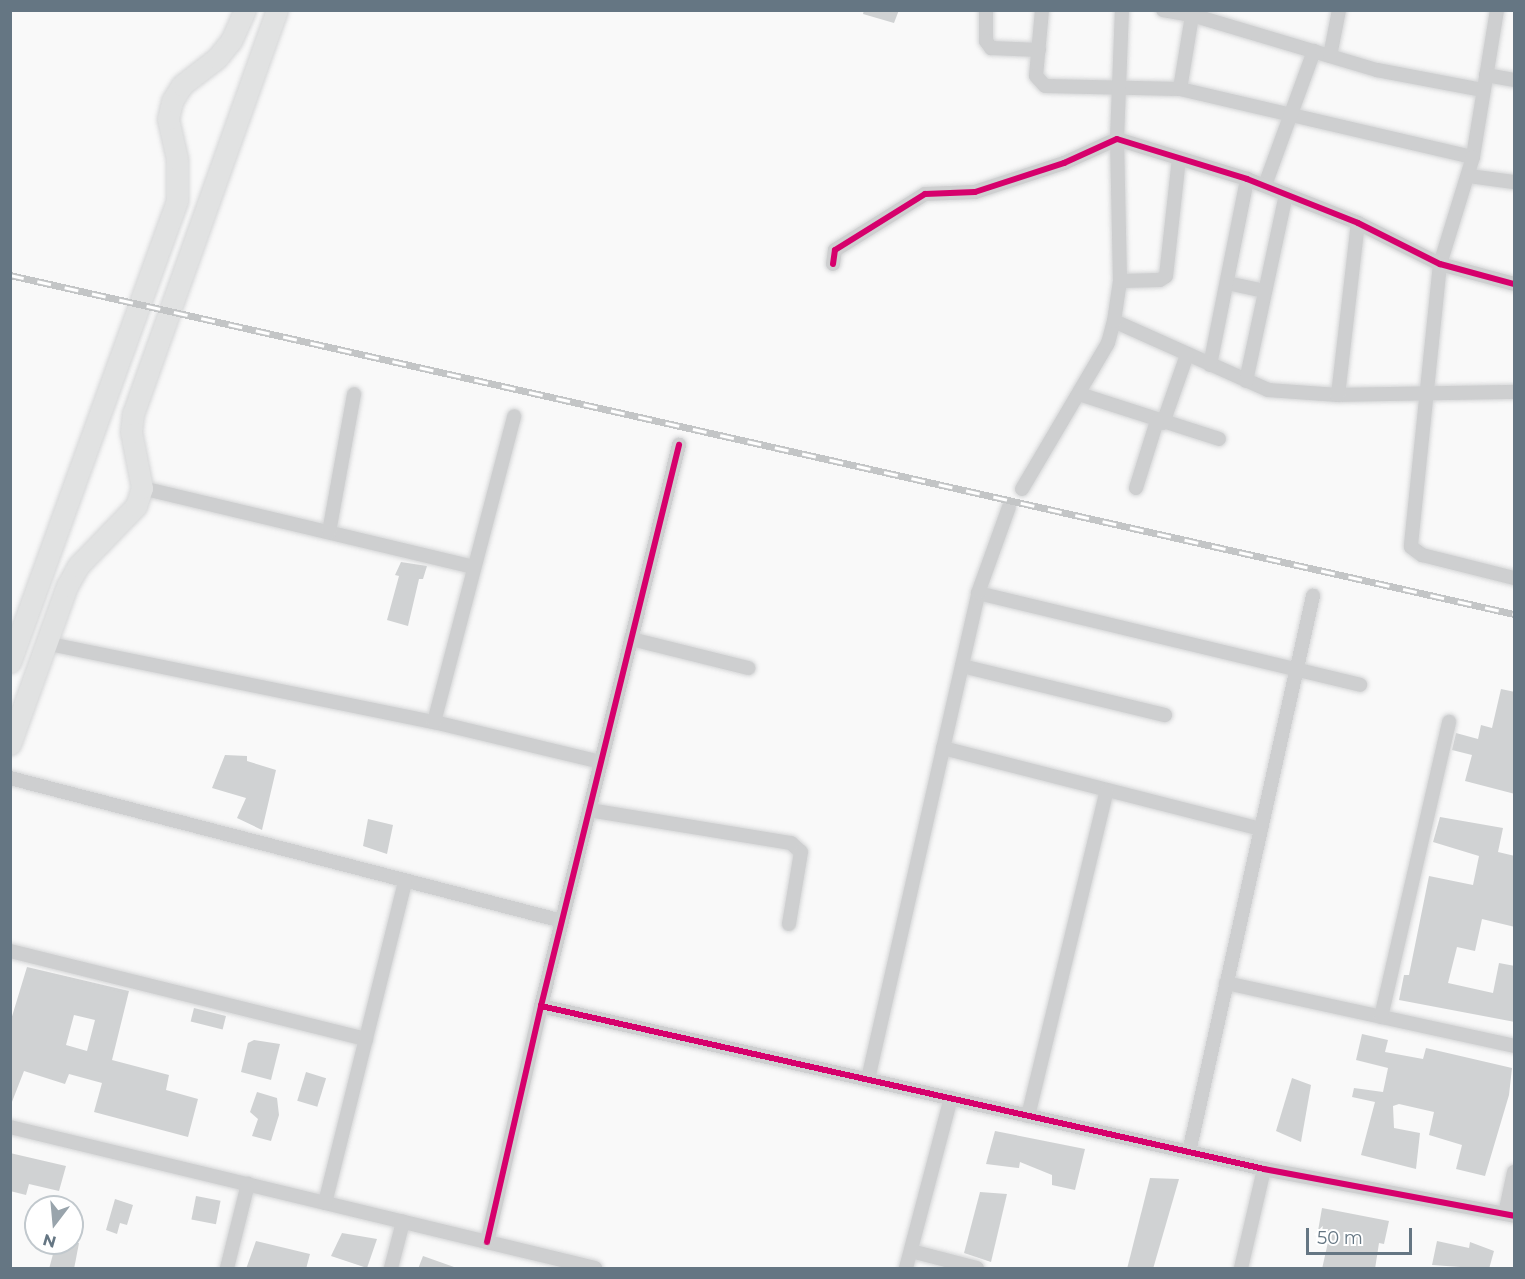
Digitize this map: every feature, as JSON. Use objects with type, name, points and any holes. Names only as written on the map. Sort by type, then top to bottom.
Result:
[{"type":"main road","points":[[10,662],[177,200],[177,159],[168,119],[172,100],[182,84],[217,58],[231,41],[245,10]]},
{"type":"main road","points":[[10,744],[45,643],[78,566],[123,524],[136,506],[142,488],[131,432],[133,414],[277,10]]},
{"type":"main road","points":[[141,295],[170,305]]},
{"type":"street","points":[[986,10],[986,41],[991,48],[1039,50]]},
{"type":"street","points":[[1042,10],[1036,76],[1045,86],[1180,89],[1288,117],[1473,157]]},
{"type":"street","points":[[1022,489],[1108,343],[1114,321],[1120,281],[1117,139],[1122,10]]},
{"type":"street","points":[[1163,10],[1192,13],[1377,70],[1483,90]]},
{"type":"street","points":[[1329,56],[1339,10]]},
{"type":"street","points":[[1497,10],[1473,157],[1453,214],[1440,264],[1411,547],[1422,555],[1515,578]]},
{"type":"street","points":[[1180,89],[1192,13]]},
{"type":"street","points":[[1265,185],[1314,51]]},
{"type":"street","points":[[1486,75],[1515,80]]},
{"type":"street","points":[[833,264],[835,250],[925,194],[975,192],[1064,163],[1117,139],[1265,185],[1358,223],[1440,264],[1515,284]]},
{"type":"street","points":[[1120,281],[1160,280],[1166,276],[1179,159]]},
{"type":"street","points":[[1468,176],[1515,182]]},
{"type":"street","points":[[1210,365],[1247,179]]},
{"type":"street","points":[[1246,381],[1286,194]]},
{"type":"street","points":[[1338,395],[1358,223]]},
{"type":"street","points":[[1227,283],[1265,291]]},
{"type":"street","points":[[1114,321],[1268,390],[1338,395],[1515,392]]},
{"type":"street","points":[[1136,488],[1187,355]]},
{"type":"street","points":[[329,532],[354,394]]},
{"type":"street","points":[[1078,394],[1219,439]]},
{"type":"street","points":[[434,722],[514,416]]},
{"type":"street","points":[[487,1242],[541,1006],[679,446]]},
{"type":"street","points":[[142,488],[474,567]]},
{"type":"street","points":[[868,1079],[978,593],[1009,507]]},
{"type":"street","points":[[978,593],[1360,684]]},
{"type":"street","points":[[1189,1152],[1313,596]]},
{"type":"street","points":[[631,639],[748,669]]},
{"type":"street","points":[[45,643],[434,722],[601,762]]},
{"type":"street","points":[[962,666],[1165,715]]},
{"type":"street","points":[[1381,1017],[1449,722]]},
{"type":"street","points":[[943,748],[1261,830]]},
{"type":"street","points":[[10,778],[405,883],[562,921]]},
{"type":"street","points":[[1028,1116],[1107,790]]},
{"type":"street","points":[[589,810],[791,843],[801,852],[789,924]]},
{"type":"street","points":[[325,1203],[405,883]]},
{"type":"street","points":[[10,951],[366,1040]]},
{"type":"street","points":[[1226,983],[1515,1046]]},
{"type":"street","points":[[541,1006],[1264,1169],[1510,1215],[1515,1172]]},
{"type":"street","points":[[906,1269],[951,1098]]},
{"type":"street","points":[[10,1127],[487,1242],[561,1265],[595,1269]]},
{"type":"street","points":[[1241,1269],[1264,1169]]},
{"type":"street","points":[[227,1269],[248,1184]]},
{"type":"street","points":[[391,1269],[403,1222]]},
{"type":"street","points":[[911,1251],[977,1269]]},
{"type":"building","points":[[864,10],[899,10],[894,23],[863,14]]},
{"type":"building","points":[[401,562],[427,566],[423,579],[419,579],[408,626],[387,620],[399,576],[395,575]]},
{"type":"building","points":[[1501,689],[1515,692],[1515,794],[1465,781],[1472,755],[1452,750],[1456,733],[1478,739],[1481,725],[1492,728]]},
{"type":"building","points":[[225,755],[247,756],[247,761],[276,770],[262,830],[237,818],[246,798],[212,788]]},
{"type":"building","points":[[1440,817],[1503,828],[1498,852],[1515,856],[1515,927],[1482,919],[1475,951],[1457,947],[1448,983],[1493,993],[1499,963],[1515,966],[1515,1022],[1399,1000],[1404,975],[1409,975],[1429,876],[1473,885],[1479,856],[1433,842]]},
{"type":"building","points":[[368,819],[393,825],[387,854],[363,846]]},
{"type":"building","points":[[27,967],[129,991],[112,1060],[169,1075],[166,1090],[198,1099],[188,1137],[94,1112],[102,1083],[69,1074],[65,1084],[24,1071],[10,1107],[10,1023]],"holes":[[[74,1015],[95,1020],[87,1051],[66,1045]]]},
{"type":"building","points":[[194,1008],[226,1016],[223,1030],[191,1022]]},
{"type":"building","points":[[1362,1034],[1388,1040],[1385,1052],[1423,1059],[1426,1048],[1512,1068],[1509,1095],[1485,1176],[1456,1169],[1462,1145],[1429,1135],[1434,1112],[1399,1104],[1393,1106],[1394,1128],[1420,1133],[1416,1169],[1361,1155],[1375,1102],[1352,1097],[1354,1088],[1383,1092],[1388,1068],[1356,1060]]},
{"type":"building","points":[[254,1040],[280,1044],[271,1080],[241,1072],[248,1043]]},
{"type":"building","points":[[306,1072],[326,1078],[317,1107],[297,1101]]},
{"type":"building","points":[[1292,1078],[1311,1085],[1301,1142],[1276,1131]]},
{"type":"building","points":[[257,1092],[277,1098],[279,1115],[271,1141],[252,1136],[258,1119],[250,1112]]},
{"type":"building","points":[[995,1131],[1085,1149],[1075,1190],[1052,1185],[1052,1175],[1020,1162],[1019,1168],[986,1164]]},
{"type":"building","points":[[10,1153],[66,1166],[59,1191],[29,1184],[26,1195],[10,1191]]},
{"type":"building","points":[[1150,1178],[1179,1179],[1153,1269],[1127,1269]]},
{"type":"building","points":[[980,1192],[1007,1194],[991,1262],[964,1253]]},
{"type":"building","points":[[196,1196],[221,1201],[216,1224],[191,1220]]},
{"type":"building","points":[[115,1199],[133,1205],[127,1225],[120,1223],[117,1234],[106,1230]]},
{"type":"building","points":[[1322,1208],[1389,1221],[1384,1244],[1379,1243],[1375,1269],[1322,1269],[1330,1233],[1318,1231]]},
{"type":"building","points":[[342,1233],[377,1239],[367,1268],[331,1256]]},
{"type":"building","points":[[256,1241],[310,1254],[306,1269],[246,1269]]},
{"type":"building","points":[[1437,1241],[1469,1248],[1470,1242],[1494,1251],[1489,1269],[1432,1265]]},
{"type":"building","points":[[53,1255],[77,1255],[74,1269],[49,1269]]},
{"type":"building","points":[[423,1256],[454,1267],[453,1269],[418,1269]]},
{"type":"railway","points":[[10,275],[1514,614]]},
{"type":"cycle path","points":[[833,264],[835,250],[925,194],[975,192],[1064,163],[1117,139],[1247,179],[1358,223],[1440,264],[1514,284]]},
{"type":"cycle path","points":[[487,1242],[541,1006],[679,445]]},
{"type":"cycle path","points":[[541,1006],[1264,1169],[1514,1216]]}]
